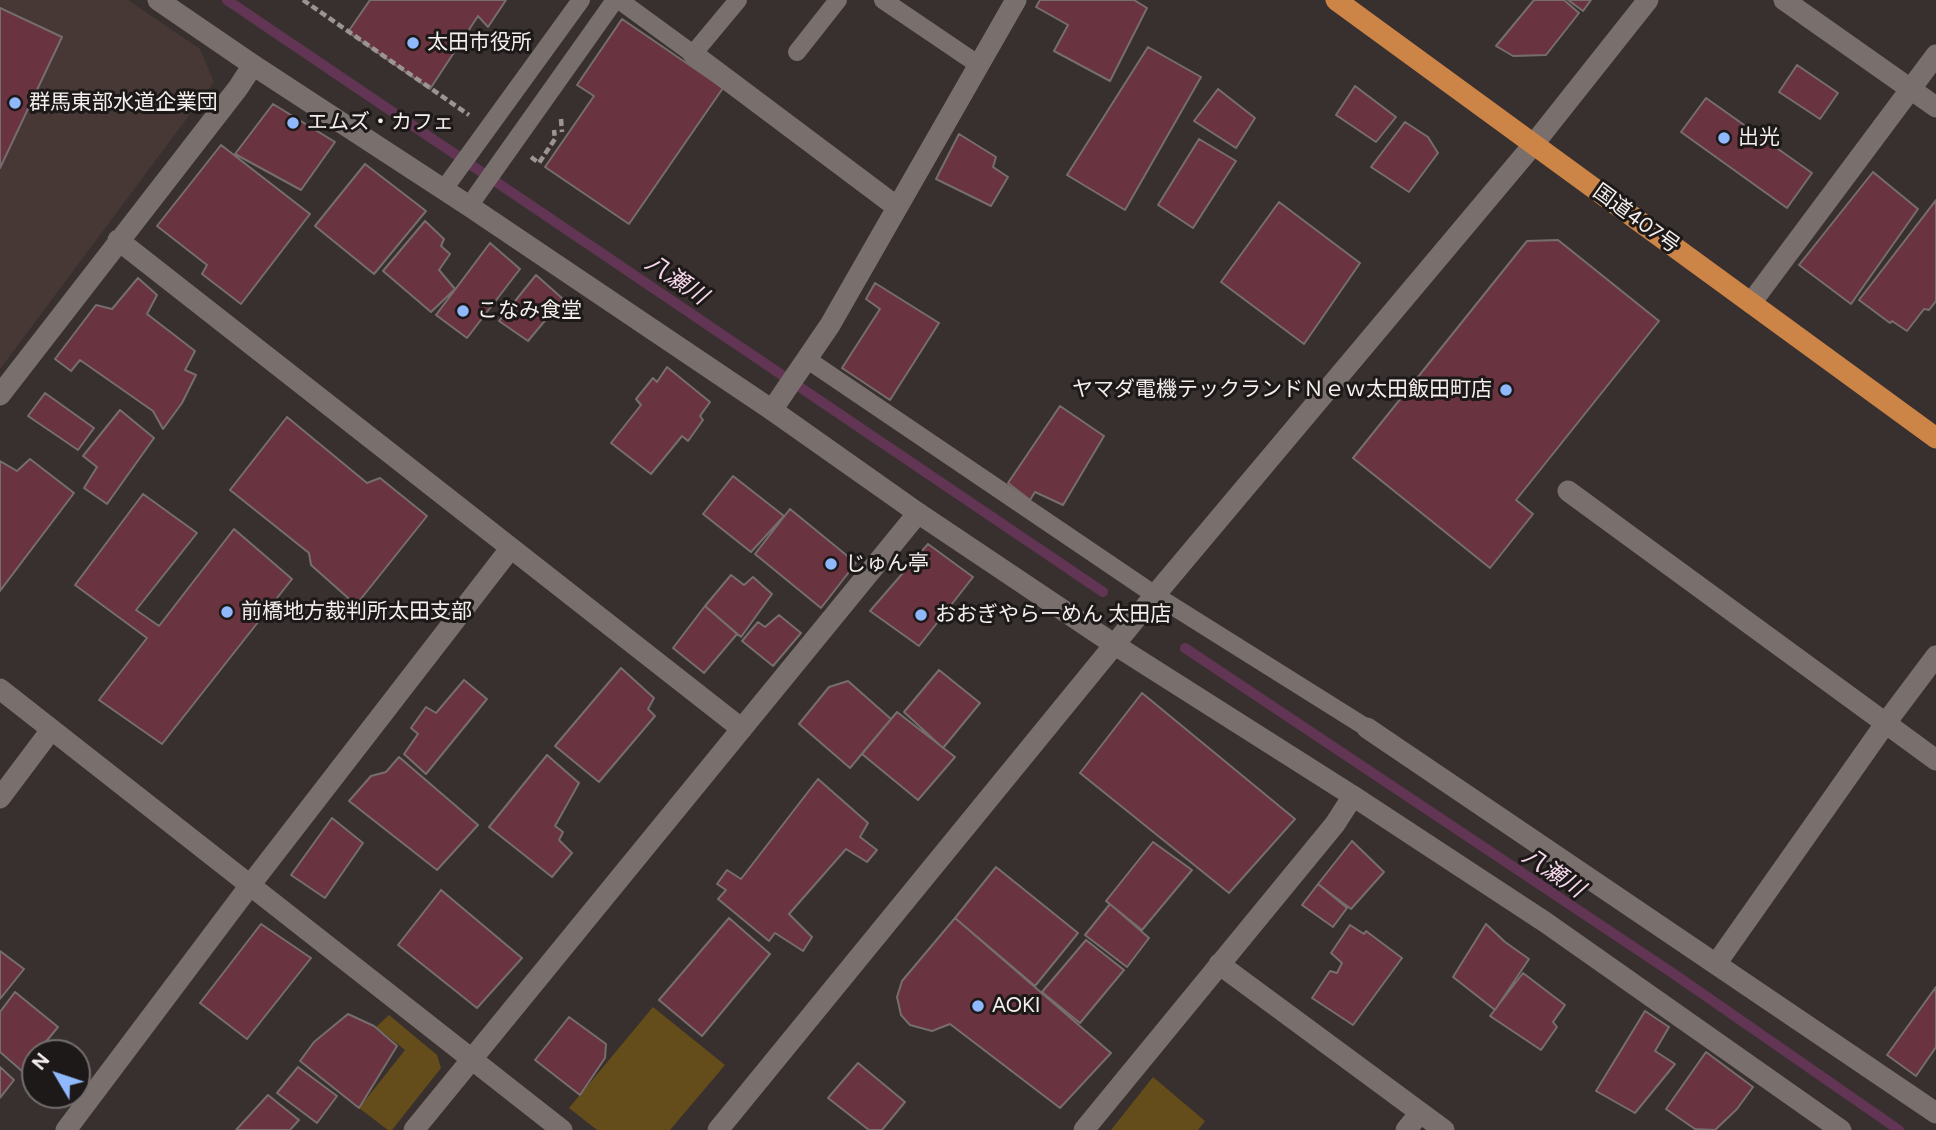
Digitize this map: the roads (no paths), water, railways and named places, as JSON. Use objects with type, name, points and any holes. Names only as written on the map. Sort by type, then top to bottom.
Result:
[{"type":"highway","name":"国道407号","points":[[1336,0],[1936,438]]},
{"type":"street","points":[[158,0],[253,65],[776,405],[918,513],[1115,645],[1545,922],[1841,1130]]},
{"type":"street","points":[[776,405],[807,362],[1016,0]]},
{"type":"street","points":[[718,1130],[1155,595],[1533,145],[1648,0]]},
{"type":"street","points":[[1784,0],[1936,107]]},
{"type":"street","points":[[693,54],[897,207]]},
{"type":"street","points":[[1751,303],[1936,55]]},
{"type":"street","points":[[0,395],[253,65]]},
{"type":"street","points":[[118,240],[742,729]]},
{"type":"street","points":[[1568,491],[1936,760]]},
{"type":"street","points":[[414,1130],[918,513]]},
{"type":"street","points":[[66,1130],[251,884],[510,549]]},
{"type":"street","points":[[1716,964],[1936,656]]},
{"type":"street","points":[[0,689],[562,1130]]},
{"type":"street","points":[[1367,728],[1936,1113]]},
{"type":"street","points":[[0,798],[51,730]]},
{"type":"street","points":[[1084,1130],[1335,824],[1353,796]]},
{"type":"street","points":[[1219,964],[1444,1130]]},
{"type":"street","points":[[1406,1130],[1420,1113]]},
{"type":"lane","points":[[444,189],[581,0]]},
{"type":"lane","points":[[469,206],[617,0],[693,54],[738,0]]},
{"type":"lane","points":[[797,52],[838,0]]},
{"type":"lane","points":[[883,0],[979,65]]},
{"type":"lane","points":[[807,362],[1155,595],[1367,728]]},
{"type":"waterway","name":"八瀬川","points":[[227,0],[1103,592]]},
{"type":"waterway","name":"八瀬川","points":[[1185,648],[1674,974],[1899,1130]]},
{"type":"place","name":"太田市役所","points":[[413,43]]},
{"type":"place","name":"群馬東部水道企業団","points":[[15,103]]},
{"type":"place","name":"エムズ・カフェ","points":[[293,123]]},
{"type":"place","name":"出光","points":[[1724,138]]},
{"type":"place","name":"こなみ食堂","points":[[463,311]]},
{"type":"place","name":"ヤマダ電機テックランドＮｅｗ太田飯田町店","points":[[1506,390]]},
{"type":"place","name":"じゅん亭","points":[[831,564]]},
{"type":"place","name":"前橋地方裁判所太田支部","points":[[227,612]]},
{"type":"place","name":"おおぎやらーめん 太田店","points":[[921,615]]},
{"type":"place","name":"AOKI","points":[[978,1006]]}]
